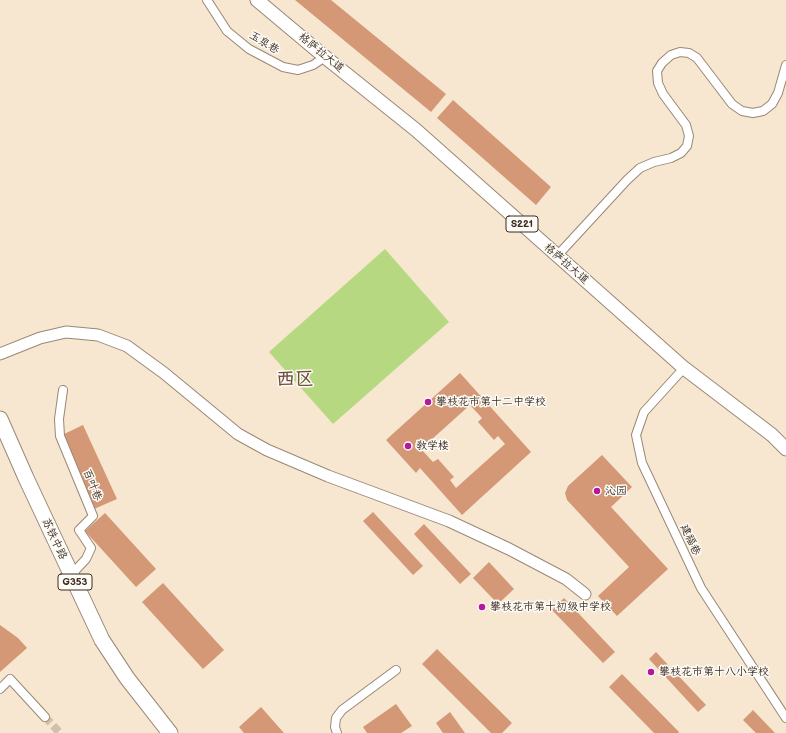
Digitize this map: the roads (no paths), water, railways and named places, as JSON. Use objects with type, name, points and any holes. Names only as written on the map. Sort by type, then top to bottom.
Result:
[{"type":"highway","name":"苏铁中路","points":[[0,419],[102,640],[127,678],[170,733]]},
{"type":"main road","name":"格萨拉大道","points":[[257,0],[416,130],[684,368],[772,435],[786,449]]},
{"type":"street","name":"玉泉巷","points":[[207,0],[227,31],[249,49],[283,67],[298,70],[313,65],[325,57]]},
{"type":"street","points":[[557,256],[640,168],[654,162],[671,158],[681,153],[687,146],[688,136],[686,125],[663,94],[658,83],[657,71],[662,63],[671,55],[680,52],[689,53],[696,58],[732,104],[742,112],[752,114],[763,111],[772,104],[778,93],[786,64]]},
{"type":"street","points":[[0,354],[40,338],[66,332],[98,335],[127,346],[164,373],[238,434],[267,450],[328,476],[449,520],[510,549],[566,579],[585,594]]},
{"type":"street","name":"建福巷","points":[[684,368],[644,412],[636,435],[642,463],[701,588],[786,718]]},
{"type":"street","name":"百叶巷","points":[[63,390],[59,419],[60,436],[93,516],[79,530],[91,548],[86,558],[72,575]]},
{"type":"street","points":[[337,733],[335,727],[336,718],[342,710],[396,670]]},
{"type":"street","points":[[0,689],[10,679],[45,717]]},
{"type":"tunnel","points":[[45,717],[60,733]]},
{"type":"place","name":"攀枝花市第十二中学校","points":[[428,402]]},
{"type":"place","name":"教学楼","points":[[408,446]]},
{"type":"place","name":"沁园","points":[[597,491]]},
{"type":"place","name":"攀枝花市第十初级中学校","points":[[482,607]]},
{"type":"place","name":"攀枝花市第十八小学校","points":[[651,672]]},
{"type":"district","name":"西区","points":[[295,380]]}]
